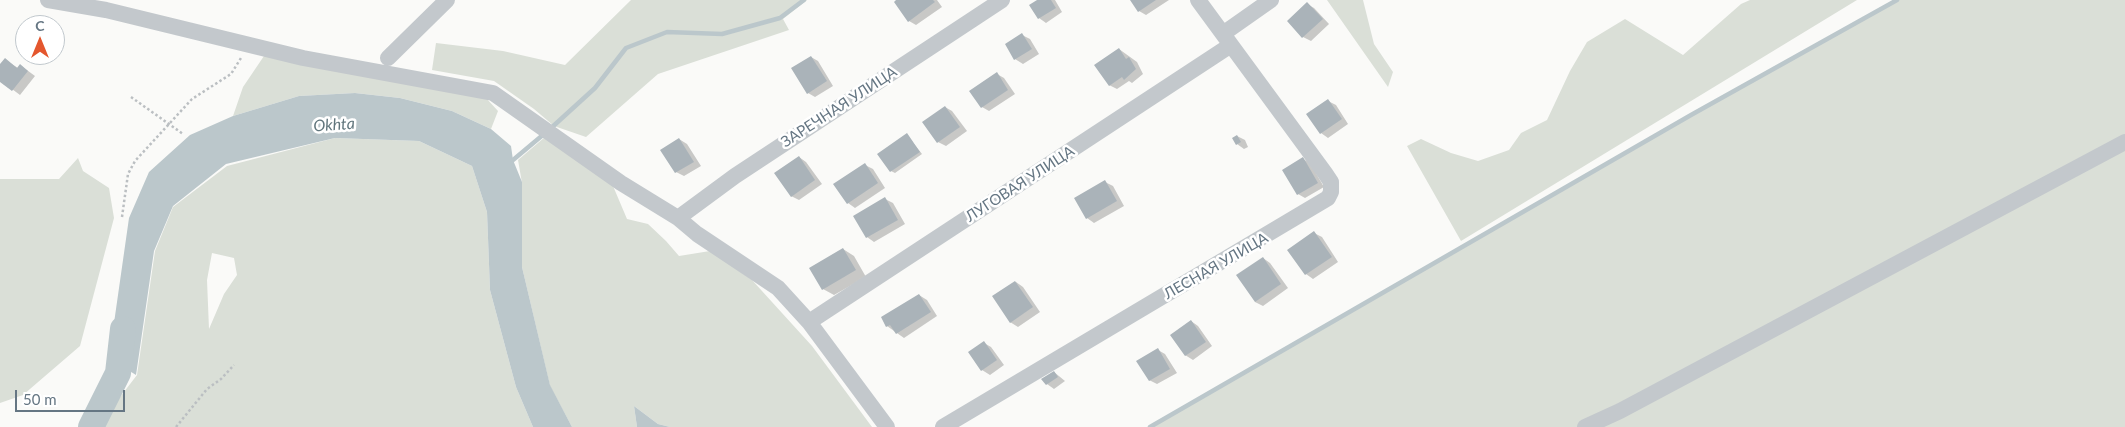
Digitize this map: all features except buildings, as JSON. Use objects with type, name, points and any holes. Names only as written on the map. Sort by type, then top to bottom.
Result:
[{"type":"street","points":[[48,0],[109,5],[303,58],[493,92],[621,183],[678,218],[697,234],[778,288],[809,322],[887,427]]},
{"type":"street","points":[[388,58],[447,0]]},
{"type":"street","name":"ЗАРЕЧНАЯ УЛИЦА","points":[[678,218],[735,176],[1002,0]]},
{"type":"street","points":[[1198,0],[1228,39]]},
{"type":"street","name":"ЛУГОВАЯ УЛИЦА","points":[[809,322],[1228,39],[1271,0]]},
{"type":"street","name":"ЛЕСНАЯ УЛИЦА","points":[[943,427],[1328,198],[1331,192],[1331,182],[1228,39]]},
{"type":"street","points":[[1585,427],[1620,411],[2125,142]]},
{"type":"path","points":[[122,218],[128,174],[135,161],[192,99],[231,74],[250,44]]},
{"type":"path","points":[[131,97],[182,134]]},
{"type":"path","points":[[176,427],[207,389],[221,379],[234,365]]},
{"type":"shaded area","points":[[631,0],[807,0],[783,19],[789,30],[658,74],[586,137],[554,126],[534,109],[494,81],[432,70],[436,43],[503,51],[565,65]]},
{"type":"shaded area","points":[[1327,0],[1363,0],[1374,44],[1393,72],[1388,87]]},
{"type":"shaded area","points":[[1750,0],[1857,0],[1461,241],[1407,146],[1421,139],[1451,153],[1478,161],[1509,150],[1521,133],[1547,120],[1570,71],[1587,42],[1625,19],[1683,55],[1741,4]]},
{"type":"shaded area","points":[[1897,0],[2125,0],[2125,427],[1150,427],[1691,115]]},
{"type":"shaded area","points":[[264,56],[486,98],[498,111],[491,129],[452,111],[400,98],[355,93],[299,96],[233,116],[243,87]]},
{"type":"shaded area","points":[[545,137],[613,186],[627,219],[648,224],[679,256],[710,251],[752,280],[812,346],[872,427],[670,427],[658,424],[634,406],[637,427],[572,427],[550,386],[522,267],[522,183],[518,160]]},
{"type":"shaded area","points":[[335,138],[419,141],[472,166],[487,212],[490,290],[516,387],[533,427],[97,427],[137,375],[155,251],[173,207],[227,166]],"holes":[[[212,253],[234,258],[237,275],[224,294],[209,329],[207,280]]]},
{"type":"shaded area","points":[[78,158],[83,171],[109,188],[114,218],[80,346],[23,395],[0,403],[0,179],[59,179]]},
{"type":"water","points":[[355,93],[400,98],[452,111],[491,129],[511,146],[513,160],[522,182],[522,267],[550,385],[572,427],[533,427],[516,387],[490,290],[487,212],[472,166],[419,141],[335,138],[226,164],[173,206],[154,251],[136,375],[109,358],[129,218],[149,172],[190,135],[233,116],[299,96]]},
{"type":"water","points":[[634,406],[658,424],[670,427],[637,427]]},
{"type":"waterway","points":[[550,129],[595,88],[626,48],[667,32],[722,34],[780,18],[804,0]]},
{"type":"waterway","points":[[1150,427],[1691,115],[1897,0]]},
{"type":"waterway","points":[[513,160],[544,134]]},
{"type":"waterway","name":"Okhta","points":[[91,427],[118,373],[123,329]]}]
